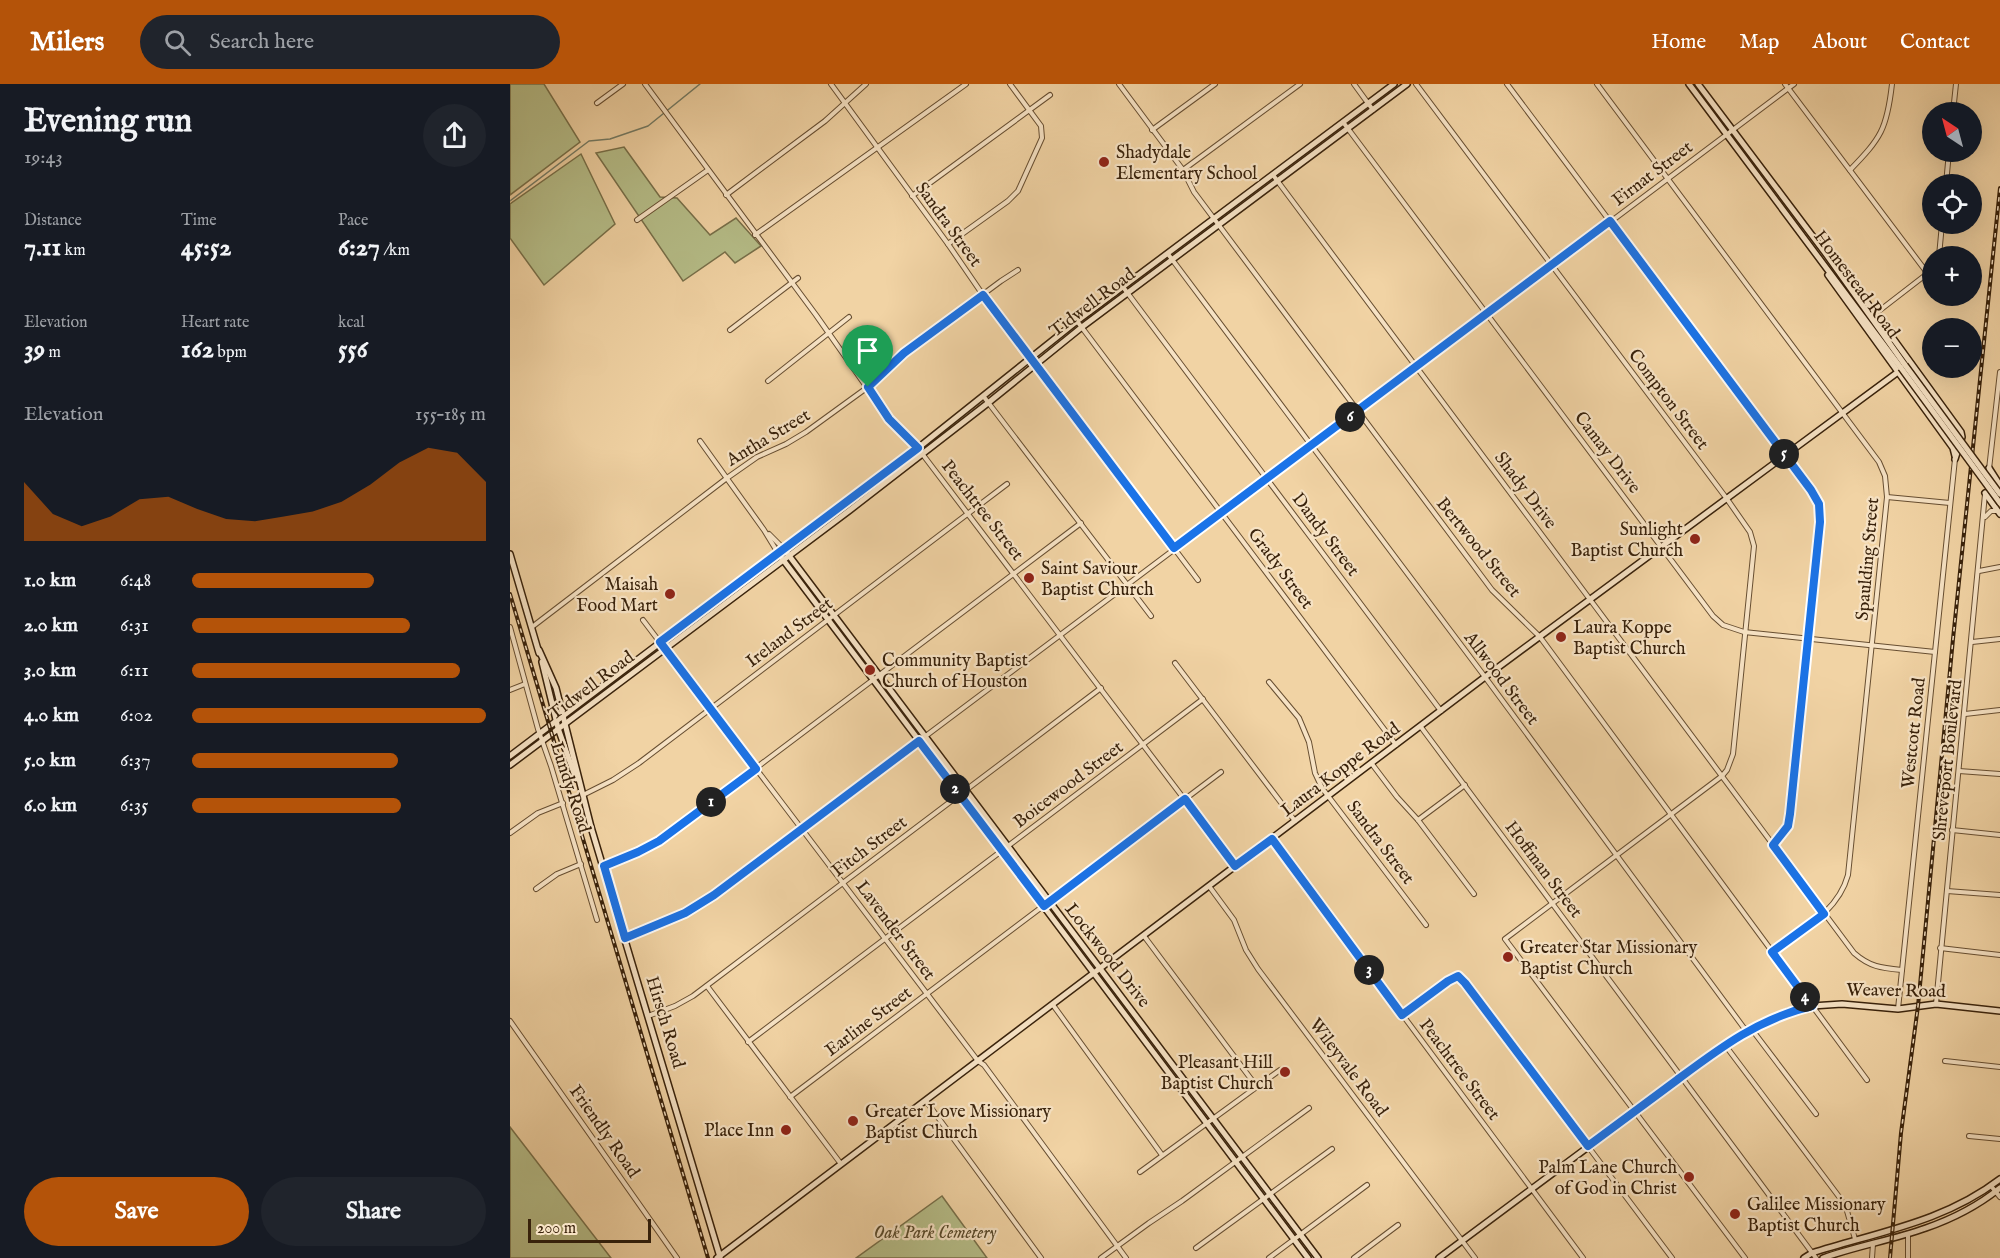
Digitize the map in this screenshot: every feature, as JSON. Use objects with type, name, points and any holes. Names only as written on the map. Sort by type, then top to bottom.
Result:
[{"type":"main road","name":"Tidwell Road","points":[[510,756],[918,448],[1077,321],[1394,84]]},
{"type":"main road","name":"Tidwell Road","points":[[510,765],[850,510],[1082,327],[1407,84]]},
{"type":"main road","name":"Homestead Road","points":[[1689,84],[2000,503]]},
{"type":"main road","name":"Homestead Road","points":[[1698,84],[1826,254],[1901,368],[2000,494]]},
{"type":"main road","points":[[1768,190],[1774,185]]},
{"type":"main road","points":[[1798,230],[1805,226]]},
{"type":"main road","points":[[1826,254],[1855,286],[1961,432],[1954,459]]},
{"type":"main road","points":[[1901,368],[1956,449]]},
{"type":"main road","name":"Laura Koppe Road","points":[[719,1257],[1485,677],[1901,368]]},
{"type":"main road","points":[[1989,468],[1991,477],[2000,485]]},
{"type":"main road","points":[[1985,493],[1999,512]]},
{"type":"main road","points":[[846,503],[850,510]]},
{"type":"main road","name":"Lockwood Drive","points":[[781,551],[789,555],[879,676],[959,795],[1005,849]]},
{"type":"main road","name":"Lockwood Drive","points":[[781,551],[783,559],[873,681],[965,791],[1046,904],[1318,1258]]},
{"type":"main road","name":"Hirsch Road","points":[[510,554],[539,650],[558,728],[604,866],[719,1257]]},
{"type":"main road","points":[[721,596],[726,602]]},
{"type":"main road","name":"Hirsch Road","points":[[539,650],[555,688],[582,795]]},
{"type":"main road","points":[[620,673],[624,679]]},
{"type":"main road","name":"Lockwood Drive","points":[[1097,971],[1207,1124],[1308,1258]]},
{"type":"main road","name":"Weaver Road","points":[[1439,1258],[1725,1045],[1749,1030],[1787,1012],[1812,1006],[1842,1004],[1898,1009],[1936,1004],[2000,1011]]},
{"type":"main road","points":[[1823,1258],[1927,1228],[1957,1215],[1996,1188],[2000,1179]]},
{"type":"main road","points":[[1804,1258],[1855,1239],[1933,1217],[1996,1188]]},
{"type":"street","points":[[597,103],[623,84]]},
{"type":"street","name":"Peachtree Street","points":[[645,84],[868,387],[889,419],[918,448],[1235,866]]},
{"type":"street","name":"Sandra Street","points":[[831,84],[983,295],[1198,580]]},
{"type":"street","points":[[726,195],[825,121],[866,84]]},
{"type":"street","points":[[755,235],[966,84]]},
{"type":"street","points":[[948,244],[1008,201],[1018,191],[1043,134],[1041,126],[1010,84]]},
{"type":"street","name":"Bertwood Street","points":[[1119,84],[1183,170],[1194,192],[1492,590],[1540,638],[1867,1080]]},
{"type":"street","points":[[1152,130],[1215,84]]},
{"type":"street","points":[[1183,170],[1300,84]]},
{"type":"street","points":[[1354,84],[1372,110]]},
{"type":"street","name":"Compton Street","points":[[1416,84],[1750,532],[1754,546],[1733,754],[1722,776]]},
{"type":"street","points":[[1507,84],[1785,455],[1819,504],[1820,522],[1788,826],[1773,845]]},
{"type":"street","name":"Spaulding Street","points":[[1597,84],[1879,462],[1885,477],[1887,496],[1848,875],[1844,890],[1834,905],[1772,952]]},
{"type":"street","name":"Firnat Street","points":[[625,938],[660,925],[704,901],[1727,135],[1787,86],[1794,84]]},
{"type":"street","points":[[1850,170],[1880,137],[1889,109],[1892,84]]},
{"type":"street","points":[[1954,102],[1956,84]]},
{"type":"street","points":[[1787,86],[1922,262]]},
{"type":"street","points":[[912,196],[1050,95]]},
{"type":"street","name":"Camay Drive","points":[[1343,122],[1722,625],[1744,633],[1935,652]]},
{"type":"street","points":[[637,220],[708,170]]},
{"type":"street","name":"Shady Drive","points":[[1273,175],[1854,952],[1864,962],[1878,967],[1902,970]]},
{"type":"street","name":"Allwood Street","points":[[1168,254],[1744,1028],[1753,1031],[1816,1114]]},
{"type":"street","name":"Antha Street","points":[[532,627],[727,478],[757,457],[806,432],[868,387],[904,353],[1018,270]]},
{"type":"street","points":[[730,330],[798,278]]},
{"type":"street","points":[[1875,314],[1922,278]]},
{"type":"street","name":"Dandy Street","points":[[1123,287],[1441,711]]},
{"type":"street","points":[[768,381],[849,316]]},
{"type":"street","name":"Grady Street","points":[[1077,321],[1396,746]]},
{"type":"street","points":[[1989,468],[2000,372]]},
{"type":"street","points":[[984,397],[1151,616]]},
{"type":"street","name":"Lockwood Drive","points":[[700,441],[781,551]]},
{"type":"street","name":"Westcott Road","points":[[1898,1009],[1954,459]]},
{"type":"street","name":"Shreveport Boulevard","points":[[1936,1004],[1985,493],[1991,477]]},
{"type":"street","name":"Ireland Street","points":[[582,795],[613,780],[639,763],[1007,484]]},
{"type":"street","points":[[1887,496],[1950,503]]},
{"type":"street","points":[[1984,518],[1991,511],[1999,512]]},
{"type":"street","points":[[604,866],[659,841],[1081,523]]},
{"type":"street","points":[[1979,571],[2000,567]]},
{"type":"street","name":"Lavender Street","points":[[643,620],[978,1061],[984,1065],[1125,1258]]},
{"type":"street","name":"Lundy Road","points":[[510,628],[597,920]]},
{"type":"street","points":[[1972,642],[2000,639]]},
{"type":"street","points":[[1175,663],[1295,822]]},
{"type":"street","name":"Sandra Street","points":[[1269,682],[1299,718],[1309,742],[1315,773],[1322,788],[1426,924]]},
{"type":"street","points":[[510,690],[525,684]]},
{"type":"street","name":"Fitch Street","points":[[648,1016],[675,1006],[707,986],[1101,688]]},
{"type":"street","name":"Boicewood Street","points":[[748,1041],[1203,699]]},
{"type":"street","points":[[1965,714],[2000,710]]},
{"type":"street","name":"Hoffman Street","points":[[1421,727],[1814,1255]]},
{"type":"street","points":[[1372,764],[1474,894]]},
{"type":"street","points":[[1959,771],[2000,774]]},
{"type":"street","name":"Earline Street","points":[[790,1097],[1221,772]]},
{"type":"street","points":[[1722,776],[1505,939],[1745,1258]]},
{"type":"street","points":[[1418,820],[1465,785]]},
{"type":"street","points":[[510,833],[538,813],[562,803]]},
{"type":"street","points":[[1952,830],[2000,835]]},
{"type":"street","name":"Peachtree Street","points":[[1272,839],[1583,1258]]},
{"type":"street","points":[[536,889],[557,874],[580,864]]},
{"type":"street","name":"Wileyvale Road","points":[[1209,886],[1234,920],[1246,950],[1258,969],[1475,1258]]},
{"type":"street","points":[[1947,891],[2000,895]]},
{"type":"street","points":[[1144,936],[1257,1087]]},
{"type":"street","points":[[1940,948],[2000,955]]},
{"type":"street","points":[[1402,1015],[1458,976],[1672,1258]]},
{"type":"street","points":[[707,986],[841,1164]]},
{"type":"street","points":[[1053,1005],[1162,1155]]},
{"type":"street","name":"Friendly Road","points":[[510,1021],[676,1258]]},
{"type":"street","points":[[1725,1045],[1840,1198],[1847,1211],[1855,1239]]},
{"type":"street","points":[[1946,1061],[2000,1067]]},
{"type":"street","points":[[1140,1172],[1280,1070]]},
{"type":"street","points":[[926,1101],[1041,1258]]},
{"type":"street","points":[[1101,1258],[1309,1107]]},
{"type":"street","points":[[1969,1136],[2000,1139]]},
{"type":"street","points":[[1196,1248],[1332,1149]]},
{"type":"street","points":[[1269,1258],[1367,1185]]},
{"type":"street","points":[[1996,1188],[2000,1197]]},
{"type":"street","points":[[1354,1258],[1398,1225]]},
{"type":"street","points":[[1908,1234],[1908,1258]]},
{"type":"street","points":[[1872,1258],[1873,1242]]},
{"type":"green space","points":[[510,84],[544,84],[580,142],[510,195]]},
{"type":"green space","points":[[624,147],[660,197],[677,198],[710,235],[736,218],[761,246],[735,263],[725,252],[683,281],[596,153]]},
{"type":"green space","points":[[581,154],[615,224],[544,285],[510,238],[510,204]]},
{"type":"green space","points":[[510,1127],[611,1258],[510,1258]]},
{"type":"green space","name":"Oak Park Cemetery","points":[[942,1196],[987,1258],[856,1258]]},
{"type":"waterway","points":[[510,201],[589,141],[610,139],[648,126],[700,84]]},
{"type":"railway","points":[[1890,1258],[1901,1133],[1918,1006],[2000,188]]},
{"type":"railway","points":[[510,594],[708,1258]]},
{"type":"place","name":"Shadydale Elementary School","points":[[1104,162]]},
{"type":"place","name":"Sunlight Baptist Church","points":[[1695,539]]},
{"type":"place","name":"Saint Saviour Baptist Church","points":[[1029,578]]},
{"type":"place","name":"Maisah Food Mart","points":[[670,594]]},
{"type":"place","name":"Laura Koppe Baptist Church","points":[[1561,637]]},
{"type":"place","name":"Community Baptist Church of Houston","points":[[870,670]]},
{"type":"place","name":"Greater Star Missionary Baptist Church","points":[[1508,957]]},
{"type":"place","name":"Pleasant Hill Baptist Church","points":[[1285,1072]]},
{"type":"place","name":"Greater Love Missionary Baptist Church","points":[[853,1121]]},
{"type":"place","name":"Place Inn","points":[[786,1130]]},
{"type":"place","name":"Palm Lane Church of God in Christ","points":[[1689,1177]]},
{"type":"place","name":"Galilee Missionary Baptist Church","points":[[1735,1214]]},
{"type":"route","points":[[1610,221],[1811,490],[1819,504],[1820,522],[1790,814],[1788,826],[1773,845],[1824,914],[1772,952],[1812,1006],[1787,1012],[1749,1030],[1588,1146],[1458,976],[1402,1015],[1272,839],[1235,866],[1185,799],[1044,906],[919,741],[714,895],[685,913],[625,938],[604,866],[648,848],[659,841],[756,769],[660,642],[918,448],[889,419],[868,387],[904,353],[983,295],[1174,548],[1610,221]]}]
